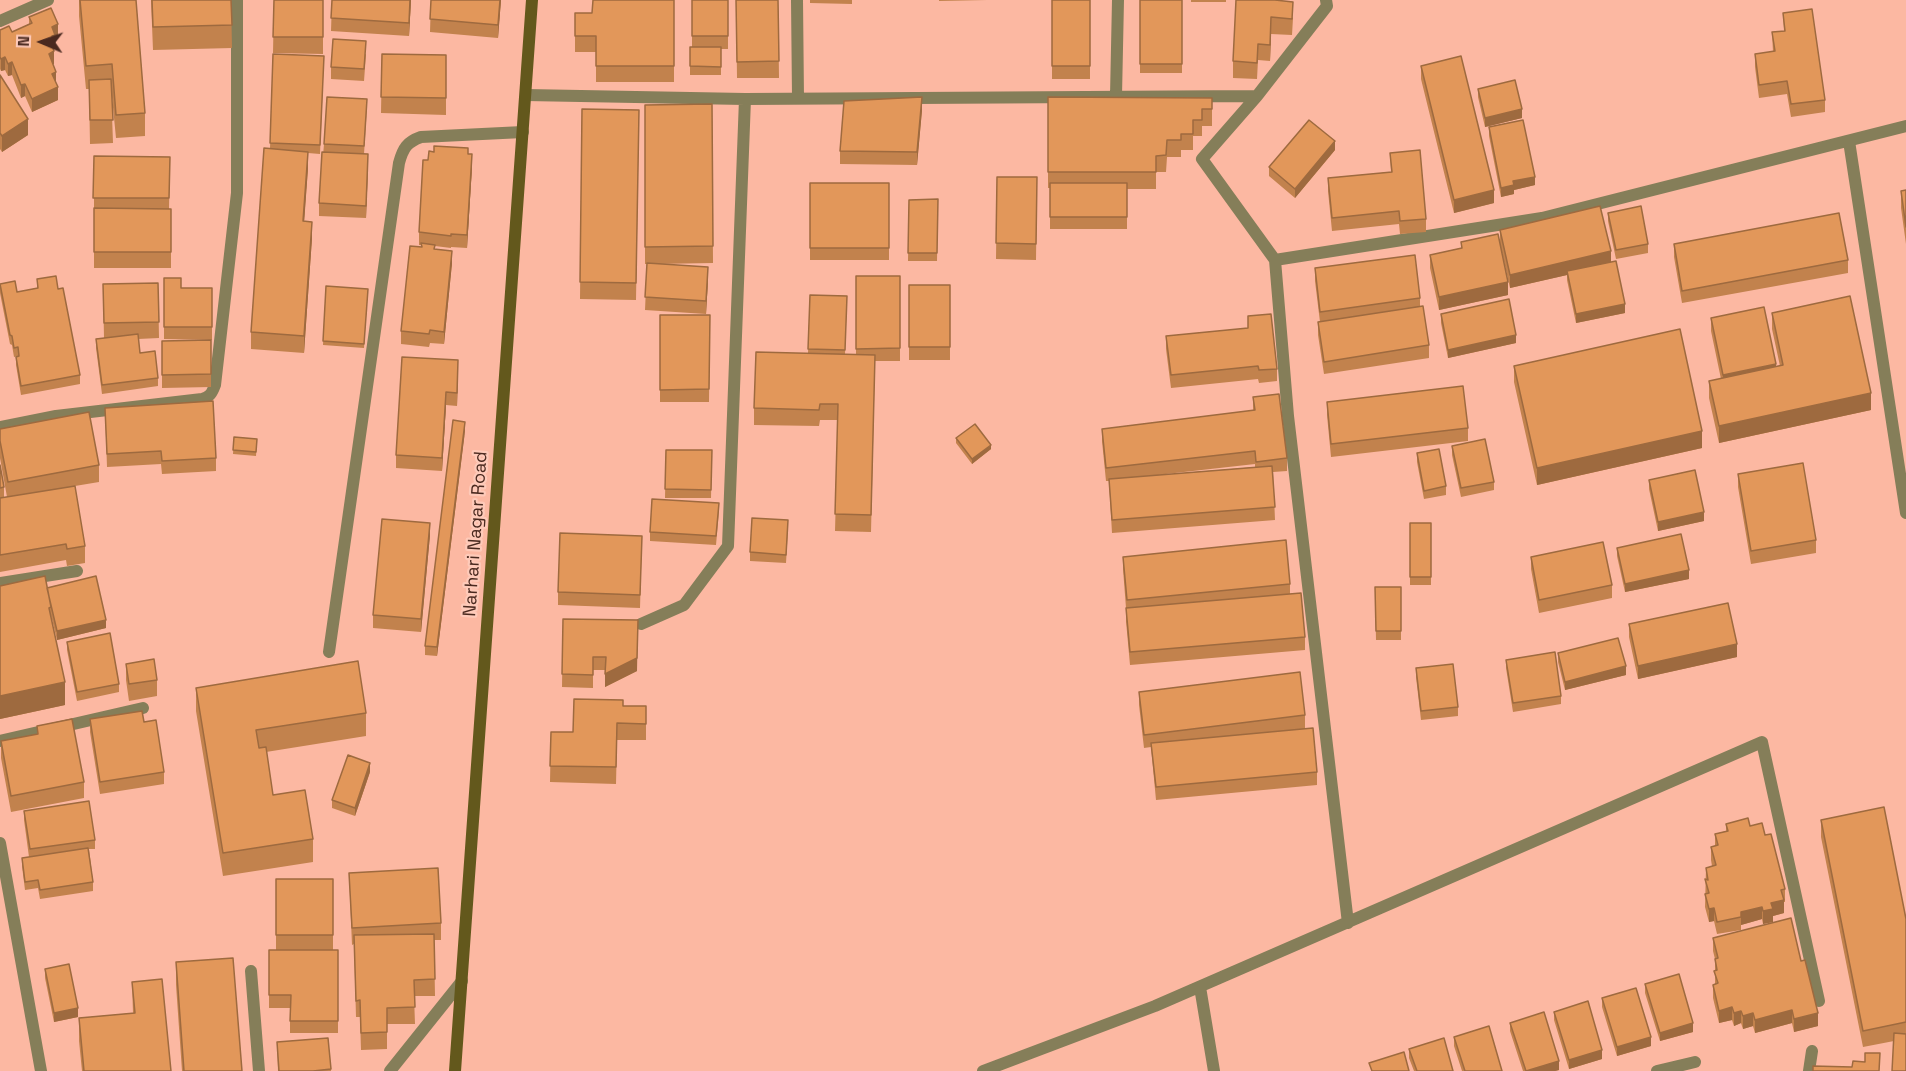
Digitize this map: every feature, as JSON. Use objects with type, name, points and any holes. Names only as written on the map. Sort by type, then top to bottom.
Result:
[{"type":"street","points":[[0,21],[48,0]]},
{"type":"street","points":[[0,427],[56,416],[202,399],[212,393],[218,363],[237,193],[237,0]]},
{"type":"street","name":"Narhari Nagar Road","points":[[455,1071],[532,0]]},
{"type":"street","points":[[797,0],[798,97]]},
{"type":"street","points":[[1116,96],[1118,0]]},
{"type":"street","points":[[1329,2],[1257,96],[1202,159],[1275,260],[1288,416],[1348,923]]},
{"type":"street","points":[[526,94],[745,99],[1257,96]]},
{"type":"street","points":[[641,624],[684,605],[728,546],[745,99]]},
{"type":"street","points":[[1275,260],[1542,218],[1906,126]]},
{"type":"street","points":[[329,652],[402,150],[410,141],[421,137],[523,132]]},
{"type":"street","points":[[1849,141],[1906,513]]},
{"type":"street","points":[[0,583],[77,571]]},
{"type":"street","points":[[0,741],[143,708]]},
{"type":"street","points":[[983,1071],[1200,987],[1762,742],[1819,1001]]},
{"type":"street","points":[[0,843],[41,1071]]},
{"type":"street","points":[[251,971],[259,1071]]},
{"type":"street","points":[[390,1071],[462,981]]},
{"type":"street","points":[[1200,987],[1214,1071]]},
{"type":"street","points":[[1809,1071],[1812,1051]]},
{"type":"street","points":[[1658,1071],[1695,1062]]},
{"type":"building","points":[[80,0],[136,0],[145,113],[116,115],[112,64],[86,66]]},
{"type":"building","points":[[152,0],[231,0],[232,25],[153,27]]},
{"type":"building","points":[[274,0],[323,0],[323,37],[273,37]]},
{"type":"building","points":[[332,0],[410,0],[409,23],[331,18]]},
{"type":"building","points":[[431,0],[500,0],[498,25],[430,19]]},
{"type":"building","points":[[593,0],[674,0],[674,66],[596,66],[596,36],[575,36],[575,13],[592,13]]},
{"type":"building","points":[[692,0],[728,0],[728,36],[692,36]]},
{"type":"building","points":[[736,0],[778,0],[779,61],[737,62]]},
{"type":"building","points":[[1052,0],[1090,0],[1090,66],[1052,66]]},
{"type":"building","points":[[1140,0],[1182,0],[1182,64],[1140,64]]},
{"type":"building","points":[[1236,0],[1293,2],[1292,19],[1271,17],[1270,45],[1258,44],[1257,63],[1233,61]]},
{"type":"building","points":[[51,8],[58,24],[52,27],[55,35],[52,36],[54,41],[51,42],[54,51],[49,54],[56,72],[52,74],[58,87],[32,99],[25,84],[21,85],[12,62],[8,64],[5,57],[1,59],[0,57],[0,30],[9,26],[12,32],[32,23],[29,17]]},
{"type":"building","points":[[1812,9],[1825,100],[1791,104],[1787,81],[1759,85],[1755,54],[1775,51],[1772,32],[1785,31],[1783,13]]},
{"type":"building","points":[[333,39],[366,41],[364,69],[331,67]]},
{"type":"building","points":[[690,47],[721,47],[721,67],[690,66]]},
{"type":"building","points":[[273,54],[324,56],[320,145],[270,143]]},
{"type":"building","points":[[382,54],[446,55],[446,98],[381,97]]},
{"type":"building","points":[[1461,56],[1494,190],[1454,200],[1421,66]]},
{"type":"building","points":[[0,75],[28,119],[2,136],[0,133]]},
{"type":"building","points":[[111,79],[113,120],[90,120],[89,80]]},
{"type":"building","points":[[1515,80],[1522,109],[1485,118],[1478,89]]},
{"type":"building","points":[[327,97],[367,99],[364,146],[324,144]]},
{"type":"building","points":[[922,97],[917,152],[840,151],[844,101]]},
{"type":"building","points":[[1048,97],[1212,98],[1212,109],[1202,109],[1202,120],[1193,120],[1193,134],[1181,134],[1181,140],[1167,140],[1166,155],[1156,156],[1156,172],[1048,172]]},
{"type":"building","points":[[712,104],[713,246],[645,247],[645,105]]},
{"type":"building","points":[[582,109],[639,110],[636,283],[580,282]]},
{"type":"building","points":[[1309,120],[1335,141],[1295,189],[1269,167]]},
{"type":"building","points":[[1523,120],[1535,177],[1513,181],[1514,185],[1501,188],[1489,127]]},
{"type":"building","points":[[434,146],[468,148],[468,154],[472,154],[467,235],[451,234],[451,236],[419,232],[423,160],[428,160],[429,151],[434,152]]},
{"type":"building","points":[[264,148],[308,152],[303,221],[312,222],[304,336],[251,332]]},
{"type":"building","points":[[1420,150],[1426,219],[1400,221],[1399,211],[1332,218],[1328,178],[1392,172],[1390,153]]},
{"type":"building","points":[[322,152],[368,154],[366,206],[319,203]]},
{"type":"building","points":[[94,156],[170,157],[169,198],[93,198]]},
{"type":"building","points":[[997,177],[1037,177],[1036,244],[996,243]]},
{"type":"building","points":[[810,183],[889,183],[889,248],[810,248]]},
{"type":"building","points":[[1050,183],[1127,183],[1127,217],[1050,217]]},
{"type":"building","points":[[1906,190],[1906,227],[1901,191]]},
{"type":"building","points":[[938,199],[937,253],[908,253],[909,200]]},
{"type":"building","points":[[1600,206],[1611,251],[1510,275],[1500,230]]},
{"type":"building","points":[[1641,206],[1648,244],[1616,250],[1608,213]]},
{"type":"building","points":[[94,208],[171,209],[171,252],[94,252]]},
{"type":"building","points":[[1839,213],[1848,260],[1682,291],[1674,244]]},
{"type":"building","points":[[1498,234],[1508,282],[1439,297],[1430,255],[1462,248],[1461,242]]},
{"type":"building","points":[[421,243],[435,245],[434,249],[452,251],[444,332],[430,330],[429,334],[401,331],[410,246],[422,247]]},
{"type":"building","points":[[1415,255],[1420,298],[1320,312],[1315,268]]},
{"type":"building","points":[[1616,261],[1625,304],[1576,314],[1567,271]]},
{"type":"building","points":[[647,263],[708,267],[706,301],[645,297]]},
{"type":"building","points":[[56,276],[58,289],[63,288],[80,375],[21,386],[16,357],[19,356],[18,347],[14,348],[10,335],[0,284],[15,281],[17,292],[38,288],[37,279]]},
{"type":"building","points":[[856,276],[900,276],[900,348],[856,349]]},
{"type":"building","points":[[164,278],[181,278],[181,288],[212,288],[212,327],[164,327]]},
{"type":"building","points":[[158,283],[159,322],[104,323],[103,284]]},
{"type":"building","points":[[909,285],[950,285],[950,347],[909,347]]},
{"type":"building","points":[[326,286],[368,289],[364,344],[323,341]]},
{"type":"building","points":[[810,295],[847,296],[845,350],[808,349]]},
{"type":"building","points":[[1850,296],[1871,393],[1719,426],[1709,381],[1783,365],[1772,313]]},
{"type":"building","points":[[1509,299],[1516,335],[1448,350],[1441,314]]},
{"type":"building","points":[[1423,306],[1429,345],[1324,362],[1318,322]]},
{"type":"building","points":[[1764,307],[1776,364],[1723,375],[1711,318]]},
{"type":"building","points":[[1271,314],[1277,369],[1259,370],[1258,366],[1171,375],[1166,336],[1248,328],[1248,316]]},
{"type":"building","points":[[660,315],[710,315],[709,389],[660,390]]},
{"type":"building","points":[[1680,329],[1702,431],[1537,468],[1514,366]]},
{"type":"building","points":[[138,334],[140,353],[155,351],[158,378],[102,385],[96,339]]},
{"type":"building","points":[[211,340],[211,374],[162,375],[162,341]]},
{"type":"building","points":[[756,352],[875,355],[871,515],[835,514],[838,404],[820,404],[819,410],[754,408]]},
{"type":"building","points":[[402,357],[458,360],[457,393],[446,392],[442,458],[396,455]]},
{"type":"building","points":[[1463,386],[1468,428],[1331,444],[1327,402]]},
{"type":"building","points":[[1279,394],[1287,458],[1256,462],[1255,451],[1106,468],[1102,429],[1255,410],[1253,397]]},
{"type":"building","points":[[213,401],[216,458],[162,461],[161,451],[107,454],[105,408]]},
{"type":"building","points":[[89,412],[99,465],[8,482],[0,429]]},
{"type":"building","points":[[453,420],[465,422],[437,647],[425,646]]},
{"type":"building","points":[[975,424],[991,445],[972,459],[956,438]]},
{"type":"building","points":[[234,437],[257,439],[256,452],[233,450]]},
{"type":"building","points":[[1485,439],[1494,482],[1461,488],[1452,446]]},
{"type":"building","points":[[1439,449],[1446,486],[1424,491],[1417,453]]},
{"type":"building","points":[[666,450],[712,450],[711,490],[665,489]]},
{"type":"building","points":[[1803,463],[1816,540],[1751,551],[1738,474]]},
{"type":"building","points":[[0,465],[4,487],[0,488]]},
{"type":"building","points":[[1272,466],[1275,507],[1112,520],[1109,479]]},
{"type":"building","points":[[1695,470],[1704,512],[1658,522],[1649,480]]},
{"type":"building","points":[[75,486],[85,546],[67,549],[66,544],[0,555],[0,498]]},
{"type":"building","points":[[652,499],[719,503],[716,536],[650,532]]},
{"type":"building","points":[[752,518],[788,520],[786,555],[750,552]]},
{"type":"building","points":[[382,519],[430,523],[421,619],[373,615]]},
{"type":"building","points":[[1410,523],[1431,523],[1431,577],[1410,577]]},
{"type":"building","points":[[560,533],[642,536],[640,595],[558,592]]},
{"type":"building","points":[[1681,534],[1689,570],[1625,584],[1617,548]]},
{"type":"building","points":[[1286,540],[1290,584],[1127,600],[1123,557]]},
{"type":"building","points":[[1603,542],[1612,585],[1539,600],[1531,557]]},
{"type":"building","points":[[45,576],[51,607],[49,608],[65,682],[0,696],[0,586]]},
{"type":"building","points":[[96,576],[106,620],[57,631],[47,588]]},
{"type":"building","points":[[1375,587],[1401,587],[1401,631],[1376,631]]},
{"type":"building","points":[[1301,593],[1305,637],[1130,652],[1126,608]]},
{"type":"building","points":[[1728,603],[1737,644],[1638,666],[1629,624]]},
{"type":"building","points":[[563,619],[638,620],[637,658],[605,674],[606,657],[593,657],[593,675],[562,674]]},
{"type":"building","points":[[110,633],[119,684],[77,692],[67,642]]},
{"type":"building","points":[[1618,638],[1626,666],[1565,682],[1558,653]]},
{"type":"building","points":[[1555,652],[1561,696],[1513,703],[1506,660]]},
{"type":"building","points":[[154,659],[157,680],[129,684],[126,664]]},
{"type":"building","points":[[358,661],[366,713],[256,730],[259,748],[266,747],[273,795],[305,790],[313,839],[223,853],[196,688]]},
{"type":"building","points":[[1453,664],[1458,707],[1421,711],[1416,668]]},
{"type":"building","points":[[1300,672],[1305,715],[1144,735],[1139,692]]},
{"type":"building","points":[[574,699],[623,700],[623,706],[646,706],[646,724],[617,723],[616,767],[550,766],[551,732],[573,732]]},
{"type":"building","points":[[142,711],[144,722],[156,720],[164,772],[100,782],[90,719]]},
{"type":"building","points":[[72,719],[84,782],[11,796],[1,741],[38,734],[37,726]]},
{"type":"building","points":[[1313,728],[1317,772],[1156,787],[1151,743]]},
{"type":"building","points":[[348,755],[370,763],[355,808],[332,800]]},
{"type":"building","points":[[89,801],[95,840],[30,849],[24,811]]},
{"type":"building","points":[[1884,807],[1906,919],[1906,1022],[1863,1031],[1821,820]]},
{"type":"building","points":[[1748,818],[1750,826],[1762,823],[1765,835],[1771,834],[1785,889],[1781,890],[1784,900],[1771,903],[1773,909],[1763,911],[1762,907],[1741,912],[1741,917],[1717,922],[1714,908],[1709,909],[1705,894],[1709,893],[1705,879],[1708,880],[1706,868],[1716,865],[1711,847],[1718,845],[1715,834],[1728,831],[1726,824]]},
{"type":"building","points":[[88,848],[93,882],[40,890],[38,880],[25,882],[22,858]]},
{"type":"building","points":[[438,868],[441,923],[352,928],[349,873]]},
{"type":"building","points":[[276,879],[333,879],[333,935],[276,935]]},
{"type":"building","points":[[1791,918],[1801,961],[1805,960],[1818,1013],[1794,1019],[1792,1010],[1755,1020],[1753,1013],[1743,1016],[1741,1011],[1734,1013],[1732,1007],[1719,1011],[1713,985],[1718,983],[1714,971],[1717,970],[1715,959],[1718,958],[1713,938]]},
{"type":"building","points":[[434,934],[435,979],[414,980],[415,1007],[387,1008],[387,1032],[361,1033],[360,1000],[356,1001],[354,935]]},
{"type":"building","points":[[269,950],[338,950],[338,1021],[290,1021],[291,995],[269,995]]},
{"type":"building","points":[[233,958],[242,1071],[184,1071],[176,962]]},
{"type":"building","points":[[69,964],[78,1008],[54,1013],[45,969]]},
{"type":"building","points":[[1679,974],[1693,1023],[1660,1033],[1645,984]]},
{"type":"building","points":[[162,979],[171,1071],[84,1071],[79,1018],[135,1013],[132,982]]},
{"type":"building","points":[[1636,988],[1651,1037],[1617,1047],[1602,998]]},
{"type":"building","points":[[1588,1001],[1602,1050],[1569,1060],[1554,1012]]},
{"type":"building","points":[[1544,1012],[1559,1061],[1526,1071],[1510,1023]]},
{"type":"building","points":[[1489,1026],[1502,1071],[1465,1071],[1454,1037]]},
{"type":"building","points":[[1894,1033],[1906,1034],[1906,1071],[1892,1071]]},
{"type":"building","points":[[328,1038],[331,1069],[279,1071],[277,1042]]},
{"type":"building","points":[[1444,1038],[1453,1071],[1417,1071],[1409,1049]]},
{"type":"building","points":[[1404,1052],[1409,1071],[1372,1071],[1369,1063]]},
{"type":"building","points":[[1865,1053],[1880,1053],[1879,1071],[1813,1071],[1813,1066],[1852,1067],[1853,1061],[1865,1062]]}]
